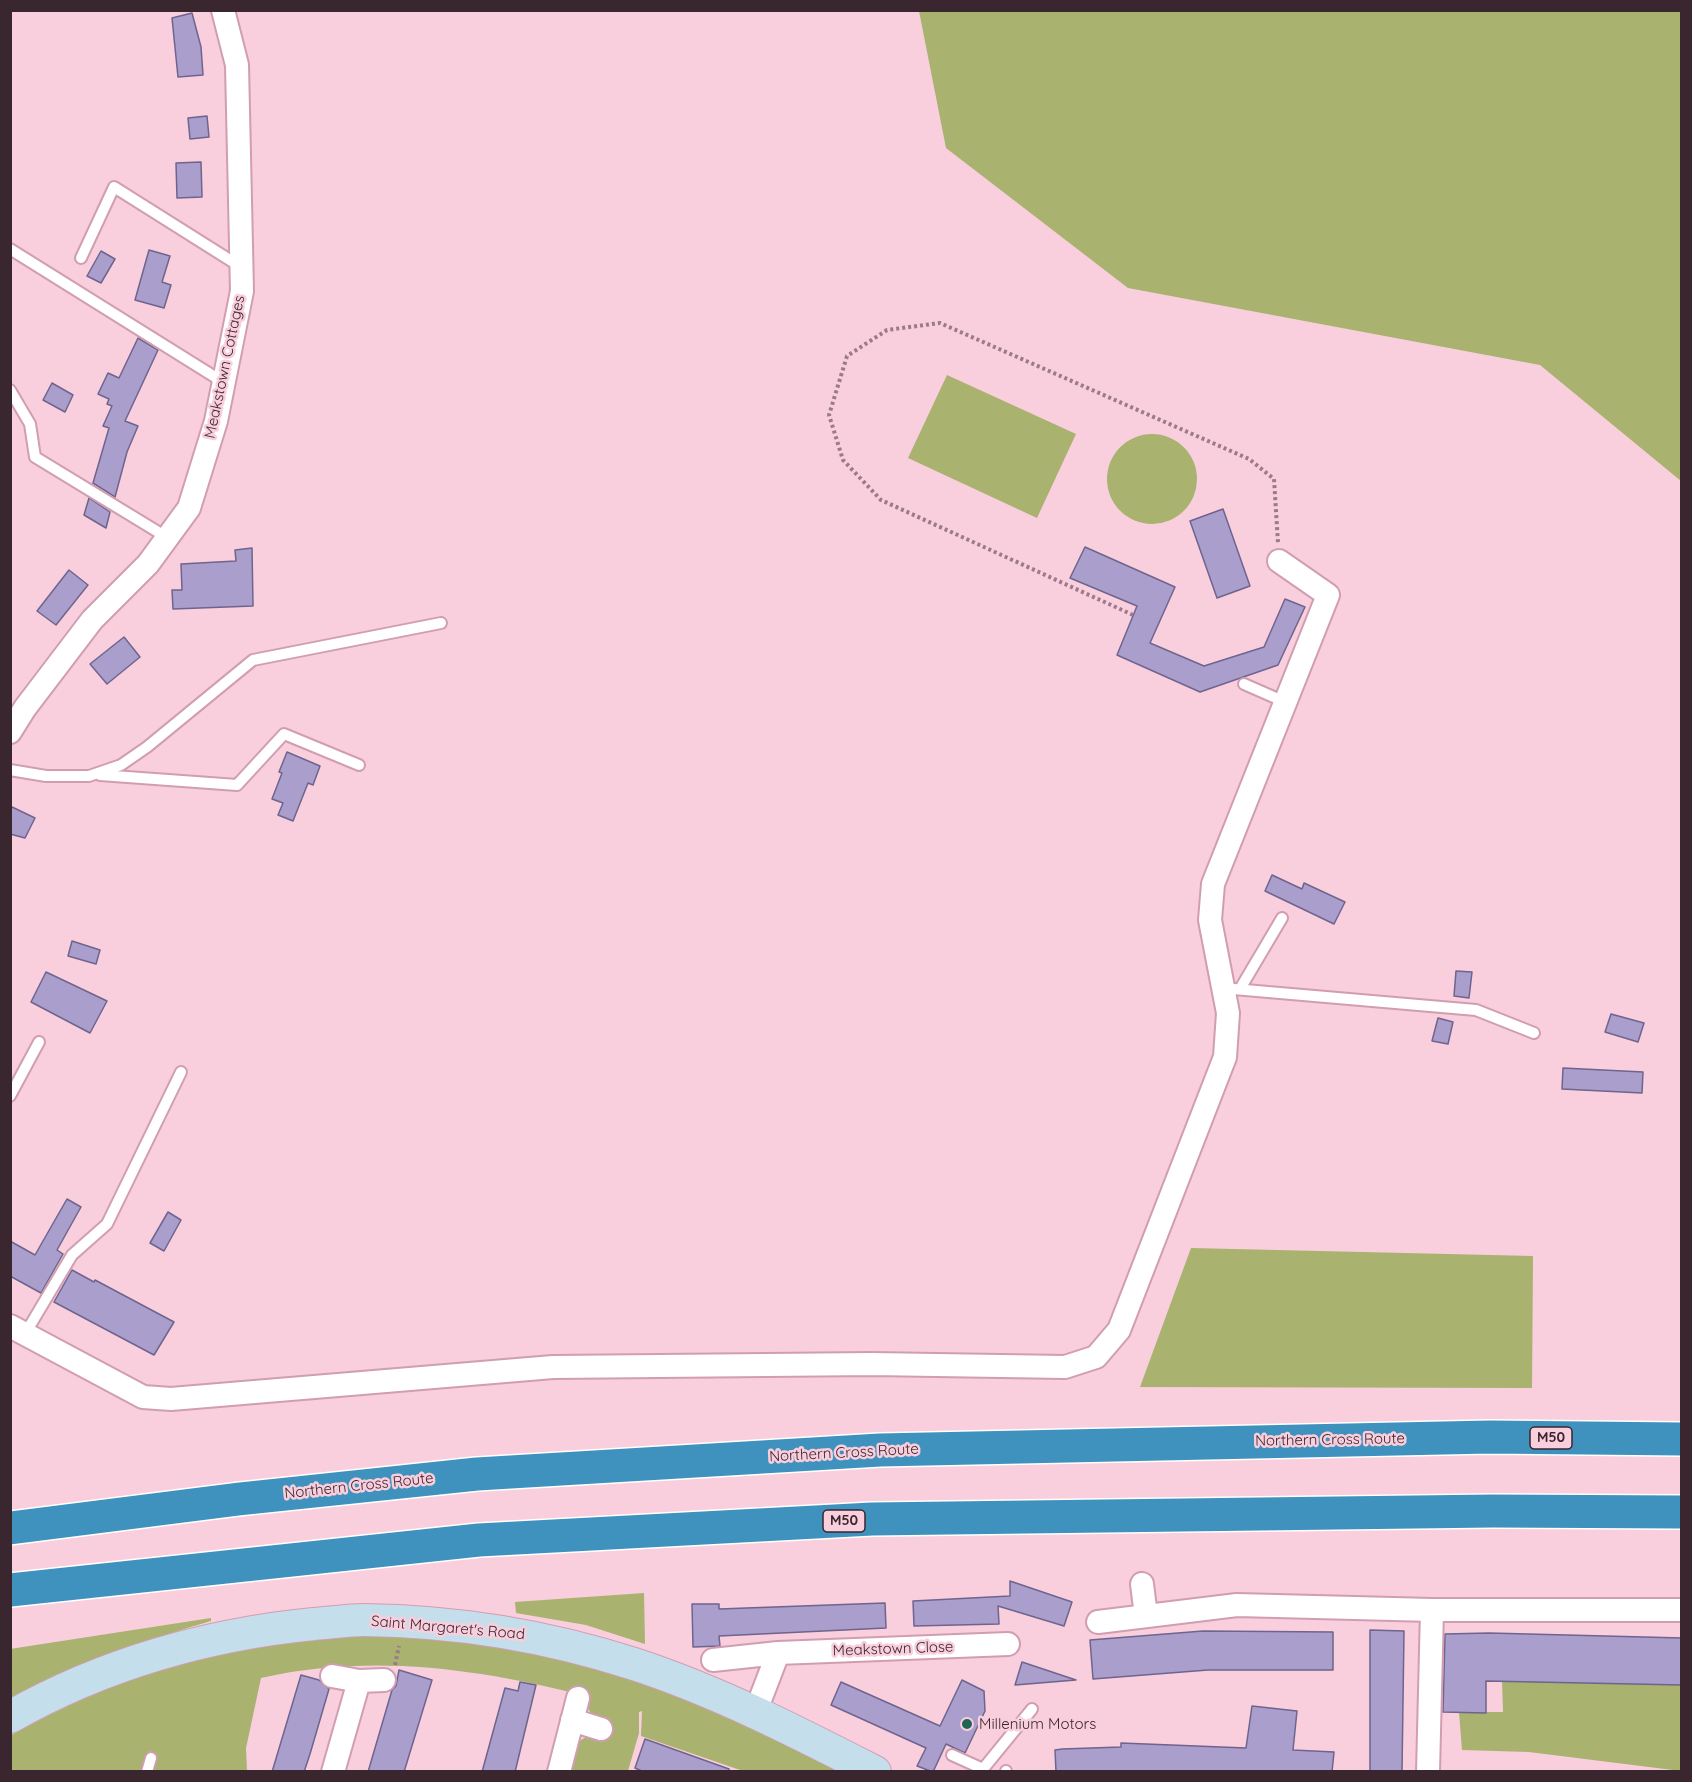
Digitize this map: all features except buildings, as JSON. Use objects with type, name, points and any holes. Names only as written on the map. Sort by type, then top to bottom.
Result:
[{"type":"highway","name":"Northern Cross Route","points":[[10,1528],[239,1499],[477,1474],[880,1450],[1490,1437],[1682,1439]]},
{"type":"highway","name":"M50","points":[[10,1590],[479,1540],[873,1519],[1493,1511],[1682,1512]]},
{"type":"main road","name":"Saint Margaret's Road","points":[[10,1717],[45,1697],[134,1662],[189,1646],[222,1637],[286,1627],[363,1620],[457,1626],[528,1635],[634,1664],[688,1683],[755,1713],[875,1772]]},
{"type":"street","name":"Meakstown Cottages","points":[[10,732],[25,708],[92,620],[148,564],[189,508],[216,421],[242,291],[237,65],[223,10]]},
{"type":"street","points":[[18,1330],[143,1397],[171,1400],[553,1366],[872,1364],[1065,1367],[1096,1357],[1119,1330],[1225,1057],[1231,988],[1210,920],[1213,884],[1328,595],[1279,561]]},
{"type":"street","points":[[1143,1584],[1146,1616]]},
{"type":"street","points":[[1098,1622],[1237,1605],[1432,1610],[1682,1610]]},
{"type":"street","points":[[1428,1772],[1432,1610]]},
{"type":"street","name":"Meakstown Close","points":[[713,1660],[778,1653],[1008,1644]]},
{"type":"street","points":[[755,1713],[778,1653]]},
{"type":"street","points":[[332,1676],[358,1681],[384,1680]]},
{"type":"street","points":[[333,1772],[358,1681]]},
{"type":"street","points":[[559,1772],[578,1698]]},
{"type":"street","points":[[572,1720],[601,1729]]},
{"type":"lane","points":[[81,258],[114,187],[241,267]]},
{"type":"lane","points":[[10,249],[223,382]]},
{"type":"lane","points":[[10,390],[30,424],[35,457],[168,538]]},
{"type":"lane","points":[[93,775],[121,765],[147,747],[252,660],[441,623]]},
{"type":"lane","points":[[1244,684],[1285,702]]},
{"type":"lane","points":[[10,770],[46,776],[93,775],[237,785],[284,734],[359,765]]},
{"type":"lane","points":[[1231,988],[1282,918]]},
{"type":"lane","points":[[1231,988],[1476,1010],[1534,1033]]},
{"type":"lane","points":[[10,1096],[39,1042]]},
{"type":"lane","points":[[18,1330],[72,1255],[107,1224],[181,1072]]},
{"type":"lane","points":[[952,1755],[984,1770],[1032,1709]]},
{"type":"lane","points":[[147,1772],[151,1758]]},
{"type":"path","points":[[1133,615],[881,500],[843,460],[829,415],[847,356],[887,330],[940,323],[1250,459],[1274,479],[1279,561]]},
{"type":"green space","points":[[919,11],[1681,11],[1681,481],[1540,365],[1128,288],[946,148]]},
{"type":"green space","points":[[947,375],[1076,434],[1037,518],[908,458]]},
{"type":"green space","points":[[1152,434],[1169,438],[1184,447],[1193,462],[1197,479],[1193,496],[1184,511],[1169,520],[1152,524],[1135,520],[1120,511],[1111,496],[1107,479],[1111,462],[1120,447],[1135,438]]},
{"type":"green space","points":[[1191,1248],[1533,1256],[1532,1388],[1140,1387]]},
{"type":"green space","points":[[644,1593],[645,1644],[586,1625],[516,1613],[515,1602]]},
{"type":"green space","points":[[211,1618],[211,1621],[137,1644],[83,1665],[11,1699],[10,1649]]},
{"type":"green space","points":[[396,1634],[465,1637],[592,1662],[712,1708],[847,1771],[743,1771],[641,1736],[642,1711],[639,1712],[639,1733],[628,1771],[568,1771],[577,1745],[590,1736],[593,1717],[588,1708],[589,1697],[467,1672],[385,1666],[344,1666],[302,1670],[261,1678],[246,1748],[247,1771],[11,1772],[11,1735],[91,1696],[153,1670],[201,1655],[255,1644],[340,1636]]},
{"type":"green space","points":[[1502,1681],[1681,1685],[1681,1771],[1529,1752],[1462,1750],[1459,1712],[1503,1712]]},
{"type":"place","name":"Millenium Motors","points":[[967,1724]]}]
